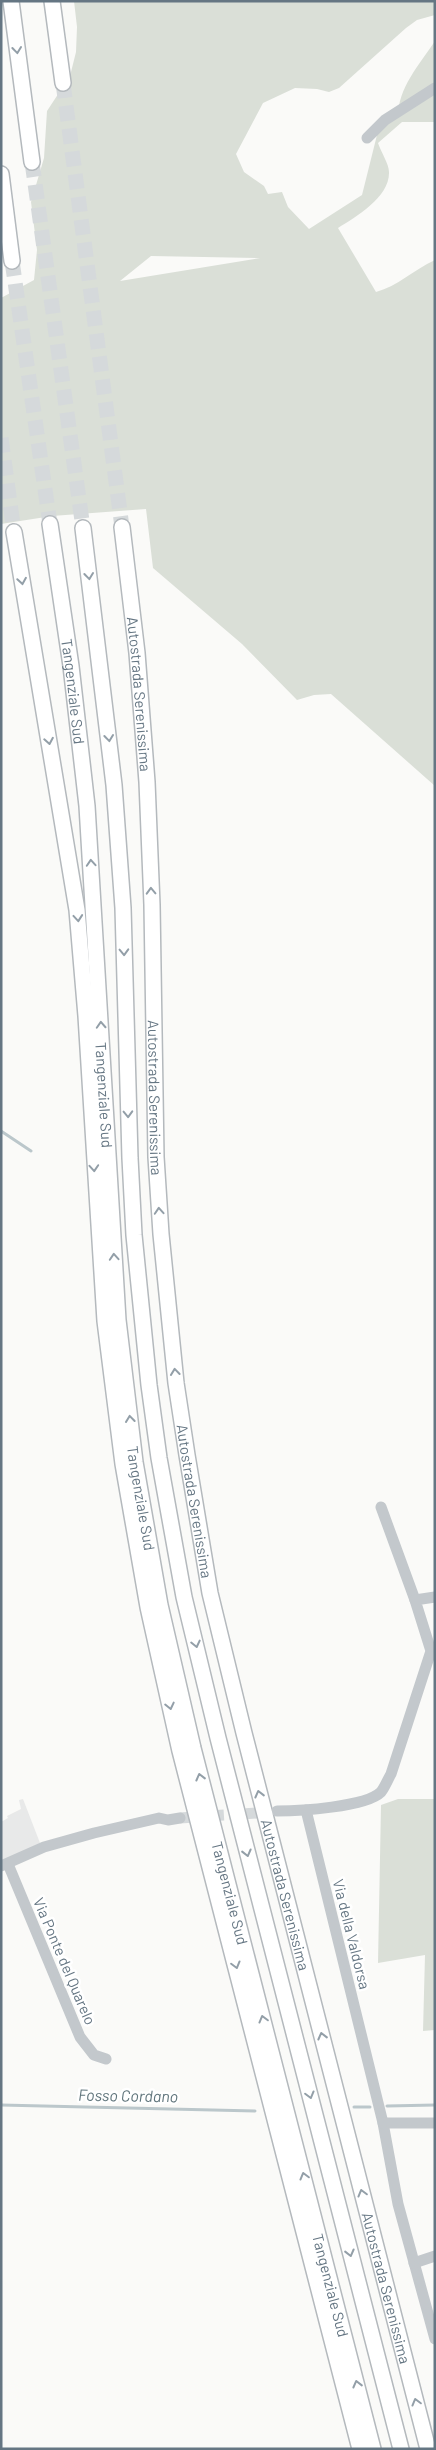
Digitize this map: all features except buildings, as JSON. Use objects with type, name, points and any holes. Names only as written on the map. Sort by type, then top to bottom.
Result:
[{"type":"highway","points":[[11,1],[32,162]]},
{"type":"highway","points":[[52,1],[63,83]]},
{"type":"highway","points":[[1,174],[12,261]]},
{"type":"highway","name":"Tangenziale Sud","points":[[50,524],[71,666],[86,806],[118,1310],[135,1462],[160,1605],[193,1748],[373,2449]]},
{"type":"highway","name":"Autostrada Serenissima","points":[[122,527],[137,653],[147,782],[152,905],[156,1157],[161,1234],[176,1383],[187,1455],[210,1593],[428,2449]]},
{"type":"highway","name":"Autostrada Serenissima","points":[[83,528],[114,785],[123,908],[134,1235],[146,1359],[159,1458],[184,1597],[218,1738],[401,2449]]},
{"type":"highway","name":"Tangenziale Sud","points":[[14,532],[77,910],[86,1016],[105,1320],[123,1464],[148,1607],[180,1751],[360,2449]]},
{"type":"street","points":[[367,138],[375,128],[388,118],[435,88]]},
{"type":"street","points":[[277,1811],[306,1810],[368,1800],[381,1792],[391,1774],[431,1651],[382,1507]]},
{"type":"street","points":[[415,1600],[435,1597]]},
{"type":"street","name":"Via della Valdorsa","points":[[306,1810],[382,2123],[398,2204],[435,2339]]},
{"type":"street","name":"Via Ponte del Quarelo","points":[[106,2059],[94,2055],[80,2037],[4,1865],[44,1847],[94,1832],[159,1818],[168,1820],[180,1818]]},
{"type":"street","points":[[382,2123],[435,2123]]},
{"type":"street","points":[[414,2263],[435,2256]]},
{"type":"shaded area","points":[[74,1],[435,1],[435,15],[417,20],[406,28],[339,88],[329,92],[317,89],[295,88],[263,103],[236,154],[244,172],[264,186],[268,194],[282,192],[288,207],[309,229],[362,195],[378,131],[398,117],[399,106],[405,87],[435,41],[435,122],[402,122],[378,143],[389,169],[388,181],[384,190],[371,205],[338,228],[376,292],[391,286],[435,260],[435,786],[331,694],[314,695],[297,700],[242,644],[153,568],[146,509],[52,516],[1,524],[1,298],[34,280],[37,250],[31,202],[44,158],[47,111],[70,76],[76,52],[77,27]],"holes":[[[151,256],[260,258],[120,281]]]},
{"type":"shaded area","points":[[23,1799],[40,1843],[1,1864],[1,1822],[8,1818],[7,1816],[21,1809],[19,1800]]},
{"type":"shaded area","points":[[398,1799],[435,1799],[435,2030],[423,2031],[425,1955],[378,1963],[381,1805]]},
{"type":"waterway","points":[[1,1131],[31,1151]]},
{"type":"waterway","name":"Fosso Cordano","points":[[1,2105],[255,2111]]},
{"type":"waterway","name":"Fosso Cordano","points":[[387,2106],[435,2105]]},
{"type":"waterway","name":"Fosso Cordano","points":[[354,2107],[370,2107]]},
{"type":"tunnel","points":[[63,83],[122,527]]},
{"type":"tunnel","points":[[32,162],[83,528]]},
{"type":"tunnel","points":[[12,261],[50,524]]},
{"type":"tunnel","points":[[1,438],[14,532]]},
{"type":"tunnel","points":[[180,1818],[271,1812]]}]
